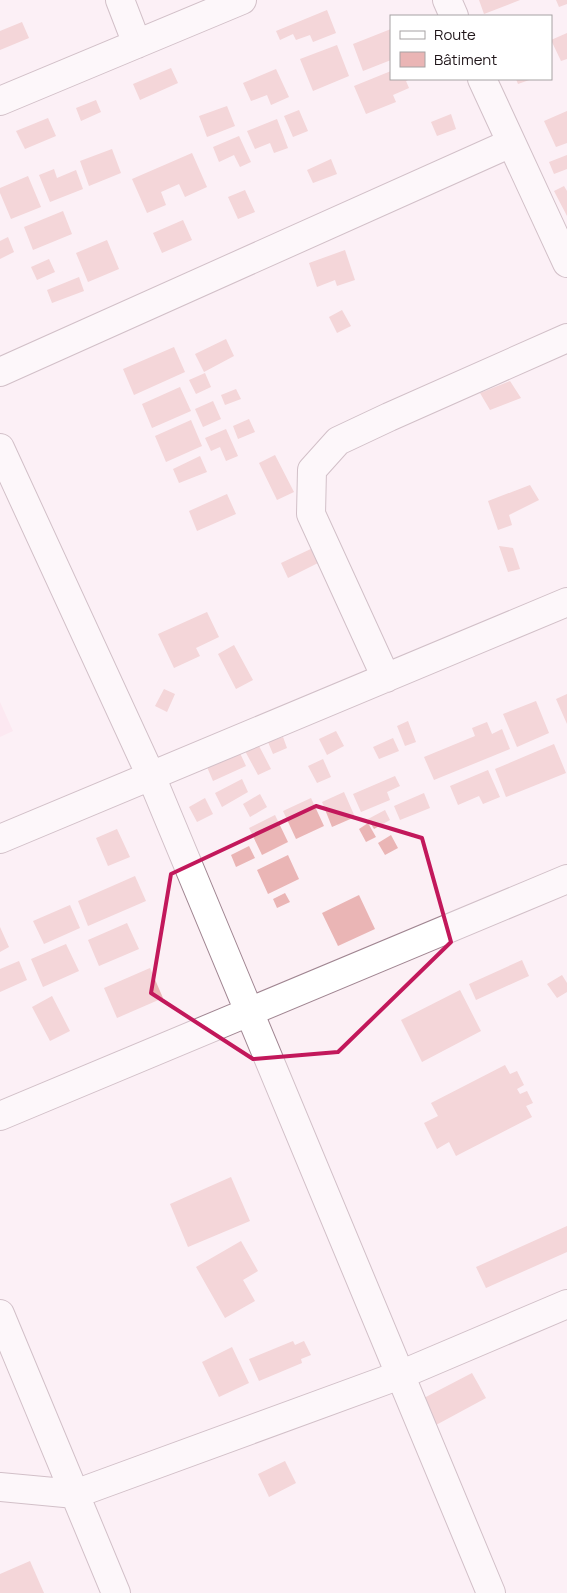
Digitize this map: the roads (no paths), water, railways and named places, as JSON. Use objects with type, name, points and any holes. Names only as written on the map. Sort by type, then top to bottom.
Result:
[{"type":"street","points":[[120,0],[137,44]]},
{"type":"street","points":[[0,101],[242,0]]},
{"type":"street","points":[[447,0],[454,15]]},
{"type":"street","points":[[482,80],[567,263]]},
{"type":"street","points":[[0,372],[511,143]]},
{"type":"street","points":[[386,678],[311,514],[312,470],[338,441],[567,338]]},
{"type":"street","points":[[0,448],[151,776],[491,1593]]},
{"type":"street","points":[[0,839],[567,602]]},
{"type":"street","points":[[0,1116],[567,879]]},
{"type":"street","points":[[0,1487],[75,1494],[400,1375],[567,1304]]},
{"type":"street","points":[[0,1314],[116,1593]]}]
